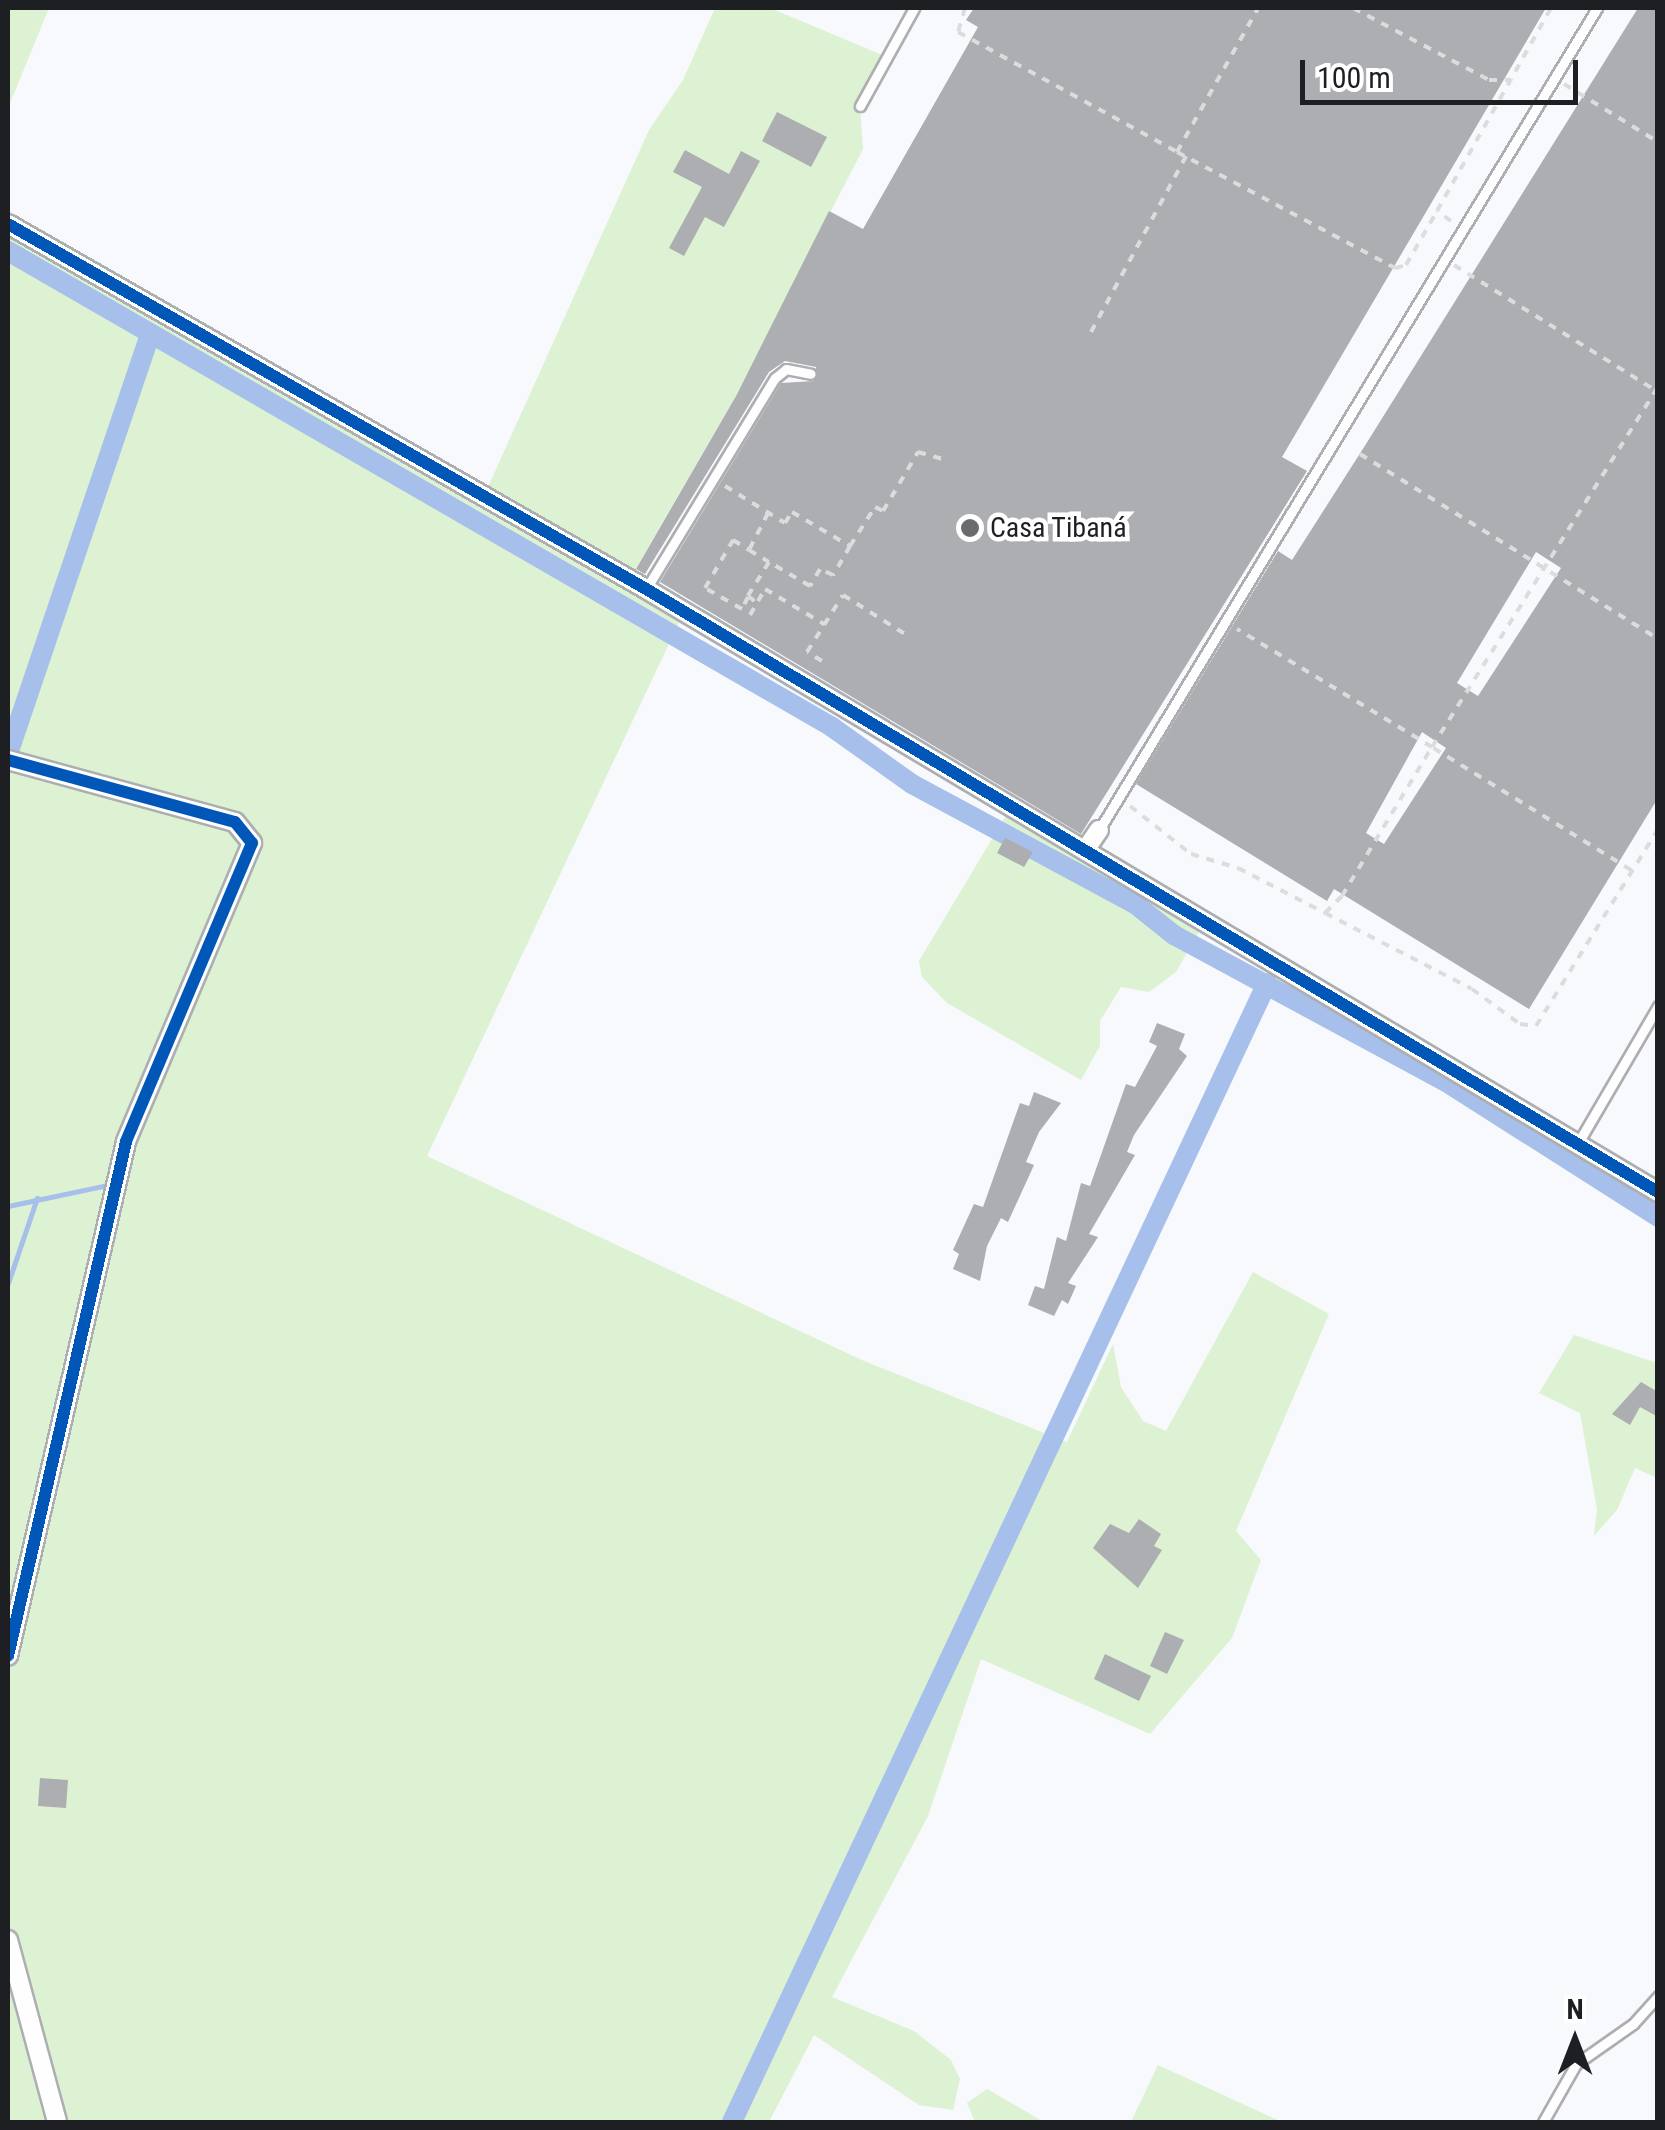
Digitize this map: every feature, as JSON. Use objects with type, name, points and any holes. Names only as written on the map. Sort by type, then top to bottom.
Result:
[{"type":"street","points":[[8,224],[646,589],[1658,1192]]},
{"type":"street","points":[[8,760],[234,822],[252,844],[126,1142],[8,1656]]},
{"type":"street","points":[[1086,849],[1099,830]]},
{"type":"street","points":[[8,1940],[56,2122]]},
{"type":"lane","points":[[860,106],[914,8]]},
{"type":"lane","points":[[1099,830],[1598,8]]},
{"type":"lane","points":[[646,589],[775,378],[786,369],[811,374]]},
{"type":"lane","points":[[1578,1143],[1658,1006]]},
{"type":"lane","points":[[1543,2122],[1576,2064],[1634,2024],[1658,1996]]},
{"type":"path","points":[[965,8],[958,32],[1395,268],[1406,265],[1550,8]]},
{"type":"path","points":[[1178,152],[1258,8]]},
{"type":"path","points":[[1353,8],[1489,80],[1510,80]]},
{"type":"path","points":[[1554,78],[1658,142]]},
{"type":"path","points":[[1091,332],[1186,156]]},
{"type":"path","points":[[1436,211],[1463,229]]},
{"type":"path","points":[[1325,912],[1657,390],[1445,259]]},
{"type":"path","points":[[769,562],[742,609],[705,588],[734,540],[810,586],[820,569],[832,575],[874,508],[884,512],[918,452],[946,460]]},
{"type":"path","points":[[1360,454],[1658,638]]},
{"type":"path","points":[[712,478],[785,523],[792,512],[850,546]]},
{"type":"path","points":[[749,550],[768,513]]},
{"type":"path","points":[[750,615],[765,590],[822,628]]},
{"type":"path","points":[[822,661],[807,652],[842,595],[906,634]]},
{"type":"path","points":[[748,596],[758,602]]},
{"type":"path","points":[[1223,625],[1246,631],[1631,870]]},
{"type":"path","points":[[1119,796],[1191,854],[1325,912],[1536,1026],[1658,829]]},
{"type":"green space","points":[[8,8],[49,8],[8,108]]},
{"type":"green space","points":[[715,8],[770,8],[887,57],[860,106],[863,149],[734,399],[629,580],[684,612],[427,1156],[864,1361],[1067,1442],[1113,1344],[1121,1387],[1143,1421],[1166,1431],[1253,1272],[1329,1314],[1236,1531],[1261,1560],[1232,1638],[1150,1734],[981,1659],[928,1816],[832,1997],[914,2031],[951,2060],[960,2079],[953,2110],[919,2105],[814,2035],[769,2122],[8,2122],[8,225],[484,496],[649,130],[683,80]]},
{"type":"green space","points":[[1011,807],[1205,921],[1176,972],[1149,992],[1121,987],[1100,1021],[1100,1046],[1081,1080],[947,1003],[922,977],[919,961]]},
{"type":"green space","points":[[1574,1335],[1657,1363],[1657,1478],[1635,1468],[1617,1510],[1594,1536],[1597,1509],[1580,1413],[1539,1393]]},
{"type":"green space","points":[[1158,2065],[1282,2122],[1131,2122]]},
{"type":"green space","points":[[987,2089],[1044,2122],[975,2122],[967,2103]]},
{"type":"building","points":[[974,8],[1546,8],[1282,457],[1307,471],[1081,834],[660,582],[781,383],[814,381],[816,367],[785,361],[769,372],[645,574],[636,569],[736,396],[829,211],[863,229],[978,27],[966,20]]},
{"type":"building","points":[[1638,8],[1658,8],[1658,798],[1529,1009],[1334,889],[1327,901],[1136,784],[1278,551],[1292,560]],"holes":[[[1536,552],[1561,568],[1478,696],[1457,683]],[[1422,732],[1446,748],[1384,844],[1366,833]]]},
{"type":"building","points":[[777,112],[827,137],[811,167],[762,141]]},
{"type":"building","points":[[685,150],[729,174],[741,151],[760,161],[724,227],[705,217],[684,256],[669,248],[702,187],[673,172]]},
{"type":"building","points":[[1005,838],[1033,852],[1024,867],[997,853]]},
{"type":"building","points":[[1157,1023],[1185,1034],[1179,1049],[1187,1056],[1134,1135],[1127,1152],[1135,1155],[1089,1234],[1098,1237],[1068,1283],[1076,1286],[1068,1304],[1062,1300],[1054,1316],[1028,1305],[1035,1286],[1044,1289],[1057,1237],[1066,1241],[1081,1183],[1090,1186],[1126,1084],[1135,1087],[1157,1046],[1149,1042]]},
{"type":"building","points":[[1034,1092],[1061,1103],[1039,1132],[1026,1162],[1034,1165],[1008,1222],[1001,1218],[987,1246],[980,1281],[953,1269],[959,1254],[953,1250],[974,1204],[983,1207],[1020,1103],[1029,1106]]},
{"type":"building","points":[[1641,1382],[1658,1392],[1658,1417],[1640,1407],[1630,1425],[1612,1414]]},
{"type":"building","points":[[1139,1519],[1161,1534],[1154,1546],[1162,1550],[1138,1588],[1093,1548],[1110,1524],[1129,1533]]},
{"type":"building","points":[[1165,1632],[1184,1640],[1167,1674],[1150,1666]]},
{"type":"building","points":[[1105,1654],[1151,1676],[1139,1701],[1094,1679]]},
{"type":"building","points":[[40,1778],[68,1780],[66,1808],[38,1806]]},
{"type":"waterway","points":[[8,251],[832,727],[912,784],[1135,904],[1174,935],[1451,1085],[1658,1217]]},
{"type":"waterway","points":[[9,751],[150,334]]},
{"type":"waterway","points":[[732,2122],[1267,983]]},
{"type":"waterway","points":[[8,1206],[112,1184]]},
{"type":"waterway","points":[[8,1283],[37,1198]]},
{"type":"cycle path","points":[[8,224],[646,589],[1658,1192]]},
{"type":"cycle path","points":[[8,760],[235,822],[252,843],[126,1142],[8,1656]]},
{"type":"place","name":"Casa Tibaná","points":[[970,528]]}]
